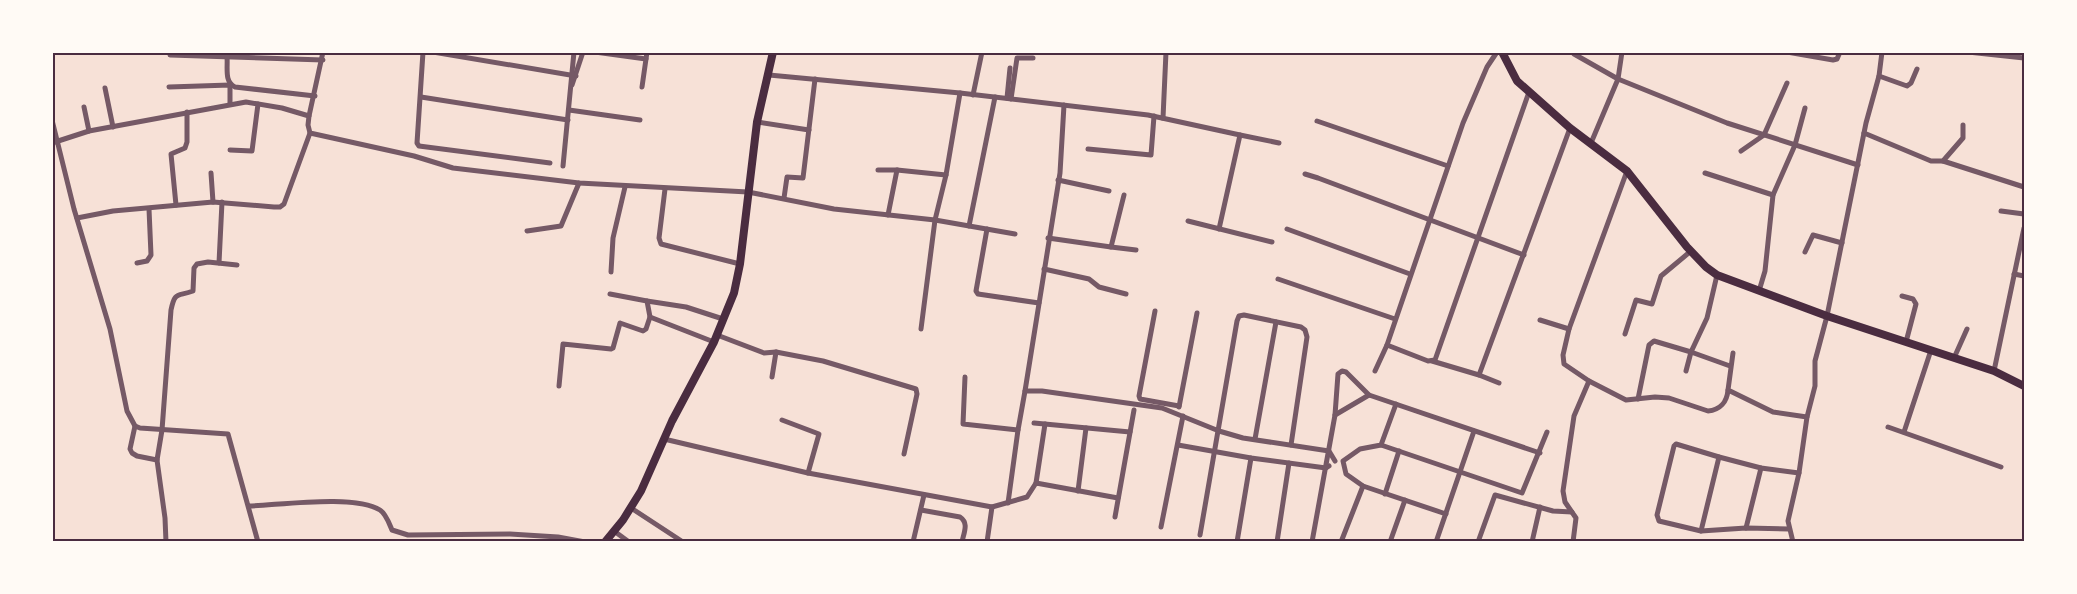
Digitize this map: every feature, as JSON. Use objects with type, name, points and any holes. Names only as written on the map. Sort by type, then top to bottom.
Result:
[{"type":"main road","points":[[605,542],[631,508],[715,339],[734,293],[740,264],[757,122],[773,52]]},
{"type":"main road","points":[[1500,52],[1517,81],[1570,128],[1627,171],[1691,251],[1717,275],[1827,316],[1994,371],[2025,386]]},
{"type":"street","points":[[77,218],[100,212],[213,202],[258,207],[282,206],[310,133],[309,116],[323,52]]},
{"type":"street","points":[[423,52],[418,146],[550,163]]},
{"type":"street","points":[[433,52],[574,75]]},
{"type":"street","points":[[574,52],[574,75]]},
{"type":"street","points":[[562,166],[572,85],[583,52]]},
{"type":"street","points":[[595,52],[647,56],[642,87]]},
{"type":"street","points":[[973,95],[982,52]]},
{"type":"street","points":[[1163,118],[1167,52]]},
{"type":"street","points":[[1375,371],[1387,345],[1463,123],[1487,67],[1500,52]]},
{"type":"street","points":[[1591,143],[1618,79],[1622,52]]},
{"type":"street","points":[[1787,52],[1833,60],[1837,59],[1840,52]]},
{"type":"street","points":[[1793,542],[1788,520],[1815,386],[1815,362],[1827,316],[1863,133],[1879,76],[1882,52]]},
{"type":"street","points":[[1968,52],[2006,54],[2025,58]]},
{"type":"street","points":[[1575,54],[1618,79],[1727,123],[1858,165]]},
{"type":"street","points":[[170,55],[322,60]]},
{"type":"street","points":[[228,56],[230,104]]},
{"type":"street","points":[[1009,99],[1017,58],[1033,58]]},
{"type":"street","points":[[1009,99],[1010,68]]},
{"type":"street","points":[[1879,76],[1907,86],[1917,69]]},
{"type":"street","points":[[769,75],[960,93],[1154,116],[1279,143]]},
{"type":"street","points":[[784,198],[787,177],[803,178],[815,80]]},
{"type":"street","points":[[1741,151],[1764,135],[1787,83]]},
{"type":"street","points":[[169,87],[230,85],[315,96]]},
{"type":"street","points":[[105,88],[113,127]]},
{"type":"street","points":[[1432,362],[1435,360],[1529,92]]},
{"type":"street","points":[[921,328],[934,220],[946,175],[960,93]]},
{"type":"street","points":[[421,97],[568,120]]},
{"type":"street","points":[[969,226],[995,97]]},
{"type":"street","points":[[55,142],[88,131],[246,102],[309,116]]},
{"type":"street","points":[[230,150],[252,151],[258,104]]},
{"type":"street","points":[[1008,503],[1058,180],[1064,105]]},
{"type":"street","points":[[84,107],[88,131]]},
{"type":"street","points":[[1759,291],[1764,276],[1773,195],[1796,145],[1804,108]]},
{"type":"street","points":[[569,110],[640,120]]},
{"type":"street","points":[[176,205],[171,154],[185,148],[187,112]]},
{"type":"street","points":[[1088,149],[1151,155],[1154,116]]},
{"type":"street","points":[[52,120],[55,142],[110,328],[127,411],[135,426],[130,449],[137,456],[157,460]]},
{"type":"street","points":[[1317,121],[1448,166]]},
{"type":"street","points":[[757,122],[809,130]]},
{"type":"street","points":[[1943,161],[1963,138],[1963,125]]},
{"type":"street","points":[[1479,375],[1570,128]]},
{"type":"street","points":[[310,133],[414,156],[453,168],[579,183],[748,192],[834,209],[934,220],[1015,234]]},
{"type":"street","points":[[1863,133],[1931,161],[1943,161],[2025,187]]},
{"type":"street","points":[[1219,229],[1240,135]]},
{"type":"street","points":[[878,170],[946,175]]},
{"type":"street","points":[[888,215],[897,170]]},
{"type":"street","points":[[1627,171],[1569,329],[1564,349],[1564,364],[1589,381],[1626,400],[1669,398],[1708,411],[1715,411],[1724,402],[1728,390],[1733,353]]},
{"type":"street","points":[[211,173],[213,202]]},
{"type":"street","points":[[1705,173],[1773,195]]},
{"type":"street","points":[[1305,174],[1524,255]]},
{"type":"street","points":[[1058,180],[1109,191]]},
{"type":"street","points":[[528,231],[561,226],[579,183]]},
{"type":"street","points":[[611,272],[613,238],[625,186]]},
{"type":"street","points":[[665,189],[659,238],[661,244],[740,264]]},
{"type":"street","points":[[1111,247],[1124,195]]},
{"type":"street","points":[[219,263],[222,202]]},
{"type":"street","points":[[137,262],[147,261],[151,255],[149,208]]},
{"type":"street","points":[[2001,211],[2025,214]]},
{"type":"street","points":[[1188,221],[1272,242]]},
{"type":"street","points":[[1994,371],[2025,228]]},
{"type":"street","points":[[987,229],[976,291],[978,294],[1039,303]]},
{"type":"street","points":[[1287,229],[1410,274]]},
{"type":"street","points":[[1805,252],[1813,235],[1842,243]]},
{"type":"street","points":[[1048,238],[1136,250]]},
{"type":"street","points":[[1625,334],[1636,300],[1652,304],[1660,276],[1691,251]]},
{"type":"street","points":[[166,542],[157,460],[162,430],[173,298],[193,291],[196,264],[237,265]]},
{"type":"street","points":[[1044,269],[1089,279],[1099,287],[1126,294]]},
{"type":"street","points":[[2014,274],[2025,276]]},
{"type":"street","points":[[1686,371],[1691,352],[1707,318],[1717,275]]},
{"type":"street","points":[[1278,279],[1395,319]]},
{"type":"street","points":[[610,294],[686,307],[723,320]]},
{"type":"street","points":[[1902,296],[1913,299],[1916,304],[1906,342]]},
{"type":"street","points":[[559,386],[563,344],[613,348],[618,324],[643,331],[646,329],[650,317],[647,301]]},
{"type":"street","points":[[1155,311],[1139,396],[1140,399],[1179,406]]},
{"type":"street","points":[[1161,527],[1178,444],[1181,415],[1179,406],[1197,313]]},
{"type":"street","points":[[1200,535],[1239,316],[1244,315],[1301,327],[1305,330],[1307,336],[1292,445]]},
{"type":"street","points":[[650,317],[764,353],[776,352],[823,361],[916,389],[917,394],[904,454]]},
{"type":"street","points":[[1540,320],[1569,329]]},
{"type":"street","points":[[1255,440],[1276,322]]},
{"type":"street","points":[[1954,358],[1968,329]]},
{"type":"street","points":[[1638,399],[1651,342],[1691,352],[1730,366]]},
{"type":"street","points":[[1387,345],[1499,383]]},
{"type":"street","points":[[1904,432],[1931,350]]},
{"type":"street","points":[[772,377],[776,352]]},
{"type":"street","points":[[1312,542],[1335,415],[1338,374],[1342,371],[1346,372],[1369,395],[1540,453]]},
{"type":"street","points":[[965,377],[963,424],[1018,429]]},
{"type":"street","points":[[1573,542],[1576,518],[1565,502],[1564,479],[1574,416],[1589,381]]},
{"type":"street","points":[[1728,390],[1773,412],[1807,417]]},
{"type":"street","points":[[1025,391],[1042,391],[1162,408],[1219,431],[1255,440],[1329,451],[1335,461]]},
{"type":"street","points":[[1335,415],[1369,395]]},
{"type":"street","points":[[1381,445],[1396,404]]},
{"type":"street","points":[[1115,518],[1134,410]]},
{"type":"street","points":[[782,420],[819,434],[808,472]]},
{"type":"street","points":[[1034,423],[1130,432]]},
{"type":"street","points":[[664,439],[808,472],[992,507],[1027,497],[1036,483],[1045,424]]},
{"type":"street","points":[[135,426],[228,434],[258,542]]},
{"type":"street","points":[[1888,427],[2001,466]]},
{"type":"street","points":[[1078,492],[1086,428]]},
{"type":"street","points":[[1436,542],[1474,431]]},
{"type":"street","points":[[1178,444],[1251,458],[1326,468],[1335,461],[1343,461],[1360,449],[1381,445],[1521,493],[1547,432]]},
{"type":"street","points":[[1789,529],[1746,528],[1701,531],[1659,521],[1657,518],[1674,446],[1679,444],[1719,458],[1761,468],[1799,473]]},
{"type":"street","points":[[1385,494],[1399,451]]},
{"type":"street","points":[[1237,542],[1251,458]]},
{"type":"street","points":[[1701,531],[1719,458]]},
{"type":"street","points":[[1343,461],[1347,474],[1363,486],[1446,514]]},
{"type":"street","points":[[1277,542],[1289,462]]},
{"type":"street","points":[[1746,528],[1761,468]]},
{"type":"street","points":[[1036,483],[1118,498]]},
{"type":"street","points":[[1341,542],[1363,486]]},
{"type":"street","points":[[913,542],[924,495]]},
{"type":"street","points":[[1478,542],[1495,495],[1553,511],[1572,512]]},
{"type":"street","points":[[1390,542],[1405,500]]},
{"type":"street","points":[[249,506],[345,502],[371,506],[383,511],[392,530],[408,536],[507,534],[558,537],[585,542]]},
{"type":"street","points":[[987,542],[992,507]]},
{"type":"street","points":[[1532,542],[1539,507]]},
{"type":"street","points":[[631,508],[683,542]]},
{"type":"street","points":[[921,510],[960,517],[965,520],[962,542]]},
{"type":"street","points":[[614,531],[629,542]]}]
